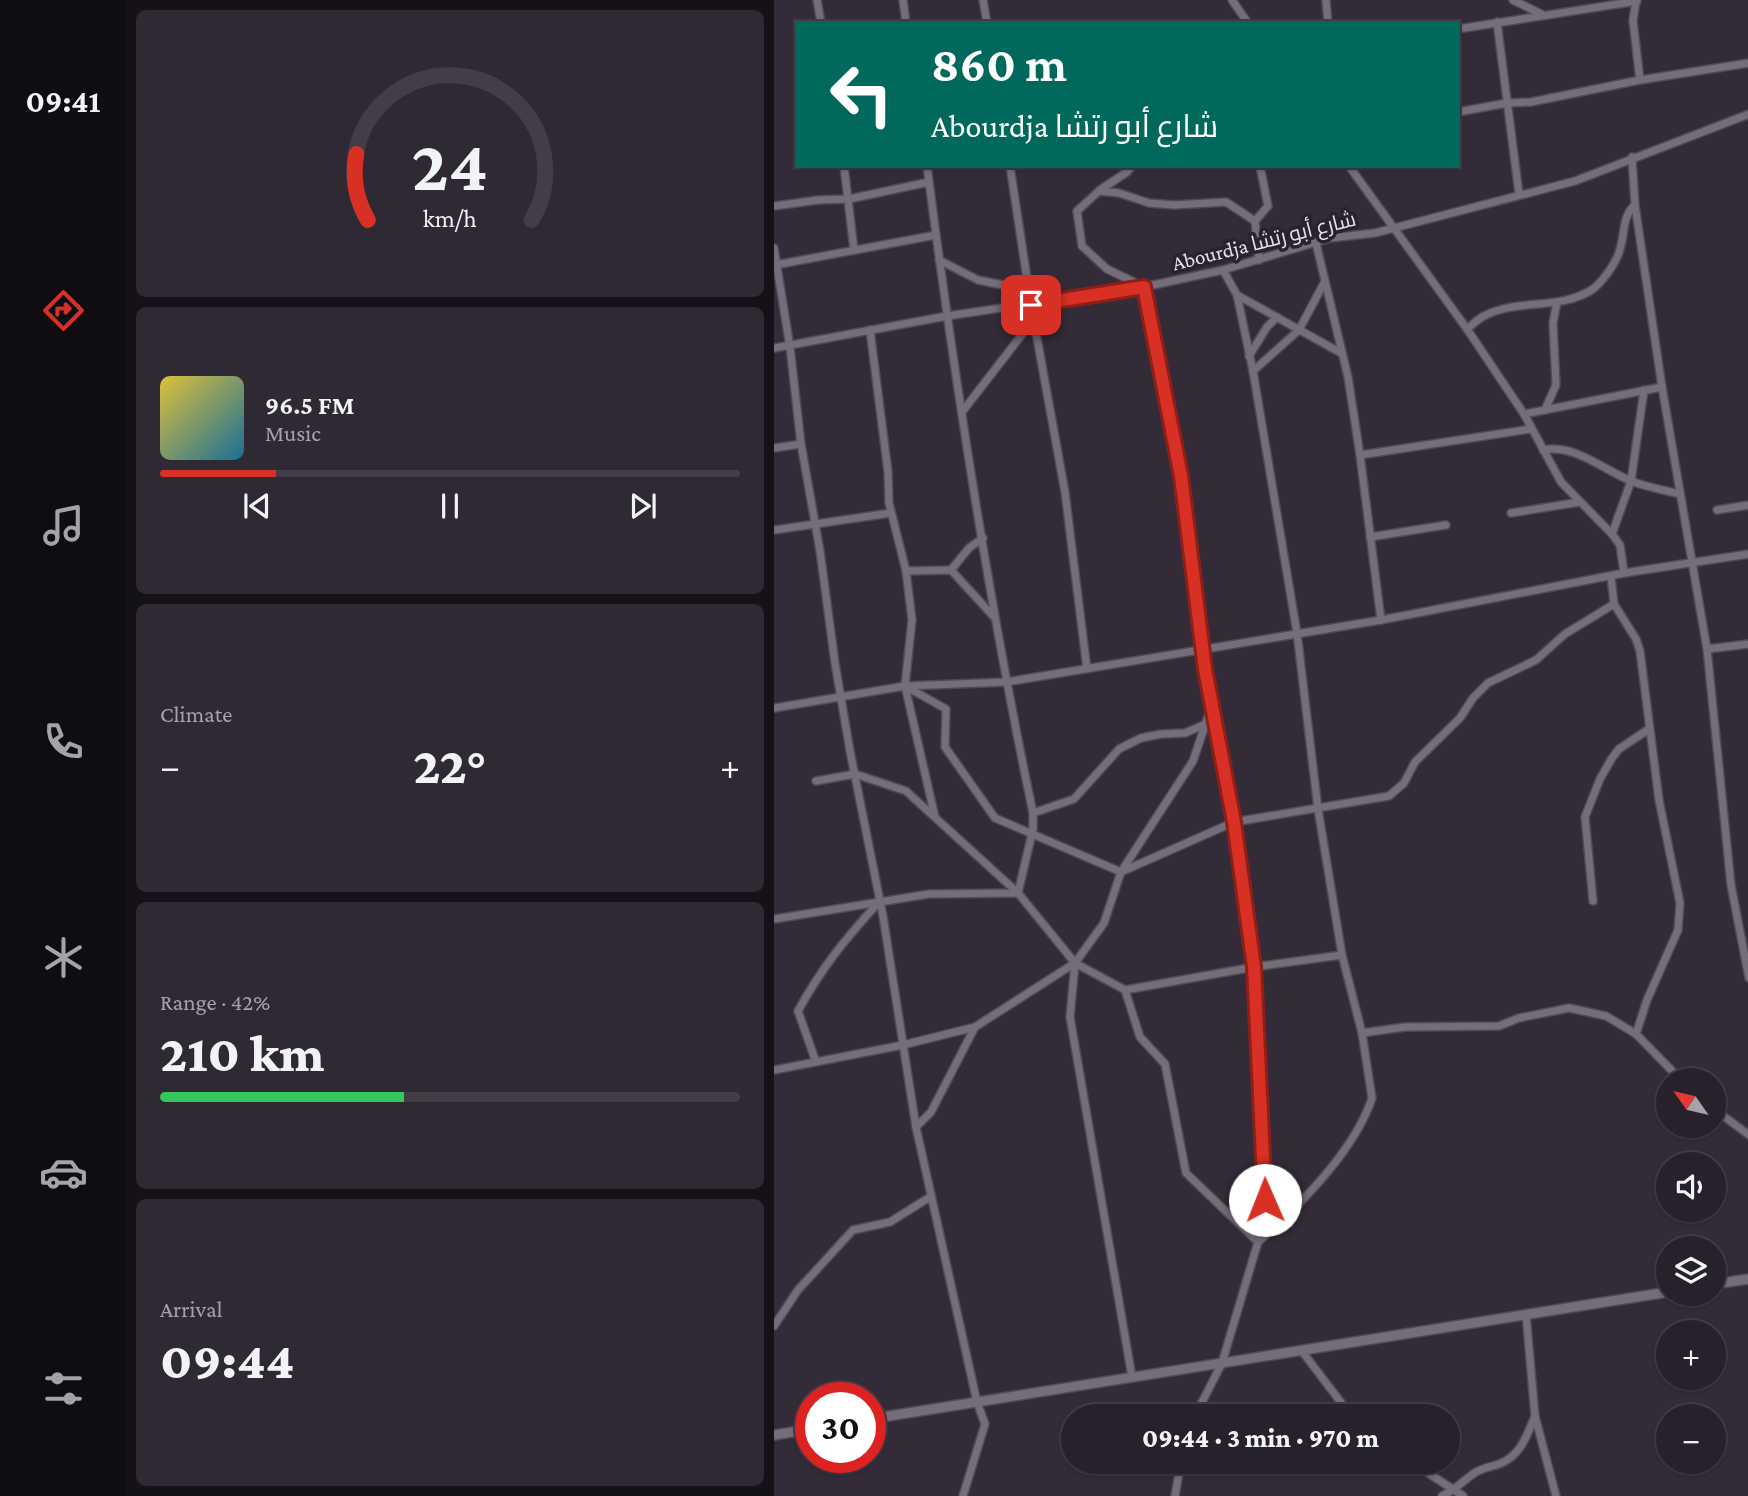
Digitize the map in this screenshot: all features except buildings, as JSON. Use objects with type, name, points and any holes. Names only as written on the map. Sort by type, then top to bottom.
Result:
[{"type":"street","points":[[817,0],[821,21]]},
{"type":"street","points":[[903,0],[906,21]]},
{"type":"street","points":[[983,0],[987,21]]},
{"type":"street","points":[[1232,0],[1247,21]]},
{"type":"street","points":[[1326,0],[1328,21]]},
{"type":"street","points":[[1513,0],[1543,15]]},
{"type":"street","points":[[1460,29],[1638,0],[1633,21],[1640,80]]},
{"type":"street","points":[[1497,22],[1519,194]]},
{"type":"street","points":[[1460,112],[1507,103],[1531,102],[1640,80],[1749,63]]},
{"type":"street","name":"Abourdja شارع أبو رتشا","points":[[774,348],[947,316],[1144,287],[1223,270],[1316,243],[1395,227],[1575,181],[1749,114]]},
{"type":"street","points":[[1632,158],[1635,205],[1662,387],[1707,649],[1731,885],[1749,978]]},
{"type":"street","points":[[844,168],[854,250]]},
{"type":"street","points":[[927,168],[947,316],[995,618],[1033,813],[1032,834],[1018,893]]},
{"type":"street","points":[[1010,168],[1064,492],[1087,668]]},
{"type":"street","points":[[1131,168],[1077,211],[1082,246],[1107,269],[1144,287],[1181,476],[1202,650],[1234,822],[1254,967],[1266,1183],[1258,1242],[1222,1363],[1201,1404]]},
{"type":"street","points":[[1259,260],[1255,221],[1268,206],[1260,168]]},
{"type":"street","points":[[1351,168],[1467,329],[1524,414],[1561,482],[1612,534],[1622,552],[1624,573]]},
{"type":"street","points":[[774,206],[849,199],[929,182]]},
{"type":"street","points":[[1099,191],[1119,193],[1149,203],[1174,205],[1226,202],[1255,221]]},
{"type":"street","points":[[1467,329],[1482,317],[1499,309],[1557,302],[1581,295],[1595,287],[1620,253],[1626,215],[1635,205]]},
{"type":"street","points":[[775,265],[936,235]]},
{"type":"street","points":[[1316,243],[1348,377],[1381,620]]},
{"type":"street","points":[[774,248],[790,346],[801,444],[841,697],[880,901],[916,1127],[977,1402],[985,1424],[963,1496]]},
{"type":"street","points":[[939,260],[978,280],[1008,286],[1031,305]]},
{"type":"street","points":[[1223,270],[1237,295],[1253,371],[1297,633],[1318,809],[1342,955],[1361,1033],[1372,1098],[1369,1108],[1340,1157],[1281,1222],[1258,1242]]},
{"type":"street","points":[[1253,371],[1299,330],[1324,283]]},
{"type":"street","points":[[1237,295],[1341,353]]},
{"type":"street","points":[[1545,410],[1556,385],[1553,323],[1557,302]]},
{"type":"street","points":[[1249,356],[1267,327],[1277,317]]},
{"type":"street","points":[[962,412],[1034,319]]},
{"type":"street","points":[[870,330],[891,513],[906,571],[912,620],[905,686],[935,818]]},
{"type":"street","points":[[1524,414],[1662,387]]},
{"type":"street","points":[[1612,534],[1631,481],[1644,390]]},
{"type":"street","points":[[1360,455],[1531,429]]},
{"type":"street","points":[[774,448],[801,444]]},
{"type":"street","points":[[1543,450],[1558,448],[1578,454],[1631,481],[1680,494]]},
{"type":"street","points":[[1511,513],[1580,502]]},
{"type":"street","points":[[1717,510],[1749,505]]},
{"type":"street","points":[[774,530],[891,513]]},
{"type":"street","points":[[1370,537],[1446,525]]},
{"type":"street","points":[[906,571],[951,569],[969,548],[983,538]]},
{"type":"street","points":[[774,708],[905,686],[1006,682],[1381,620],[1624,573],[1749,554]]},
{"type":"street","points":[[951,569],[995,618]]},
{"type":"street","points":[[1611,576],[1614,604],[1636,639],[1640,651],[1659,800],[1680,903],[1678,930],[1647,1000],[1636,1034]]},
{"type":"street","points":[[905,686],[946,709],[945,747],[995,818],[1121,872],[1234,822],[1389,796],[1404,783],[1414,762],[1460,718],[1473,698],[1488,683],[1536,660],[1565,634],[1614,604]]},
{"type":"street","points":[[1707,649],[1749,645]]},
{"type":"street","points":[[774,1070],[903,1045],[975,1027],[1075,963],[1104,923],[1121,872],[1193,761],[1211,707]]},
{"type":"street","points":[[1033,813],[1074,799],[1119,749],[1142,738],[1185,733],[1206,724]]},
{"type":"street","points":[[1593,901],[1585,817],[1600,779],[1619,748],[1650,729]]},
{"type":"street","points":[[816,781],[855,774],[906,791],[1018,893],[1075,963],[1125,990],[1254,967],[1342,955]]},
{"type":"street","points":[[774,919],[929,894],[1018,893]]},
{"type":"street","points":[[816,1062],[798,1012],[816,979],[839,946],[880,901]]},
{"type":"street","points":[[1075,963],[1070,1017],[1132,1377]]},
{"type":"street","points":[[1125,990],[1140,1037],[1165,1064],[1186,1173],[1258,1242]]},
{"type":"street","points":[[1361,1033],[1405,1027],[1499,1026],[1518,1018],[1569,1008],[1606,1016],[1636,1034],[1669,1068]]},
{"type":"street","points":[[916,1127],[931,1112],[975,1027]]},
{"type":"street","points":[[1726,1118],[1749,1135]]},
{"type":"street","points":[[774,1326],[798,1290],[853,1230],[890,1222],[930,1197]]},
{"type":"street","points":[[1726,1282],[1749,1279]]},
{"type":"street","points":[[886,1416],[1656,1294]]},
{"type":"street","points":[[1526,1314],[1535,1416],[1557,1496]]},
{"type":"street","points":[[1301,1350],[1342,1404]]},
{"type":"street","points":[[1442,1496],[1454,1491],[1477,1472],[1504,1462],[1514,1455],[1524,1442],[1535,1416]]},
{"type":"street","points":[[774,1435],[795,1432]]},
{"type":"street","points":[[1175,1496],[1179,1474]]},
{"type":"street","points":[[1429,1474],[1463,1496]]},
{"type":"route","points":[[1031,305],[1144,287],[1181,476],[1205,669],[1234,822],[1254,967],[1265,1200]]}]
